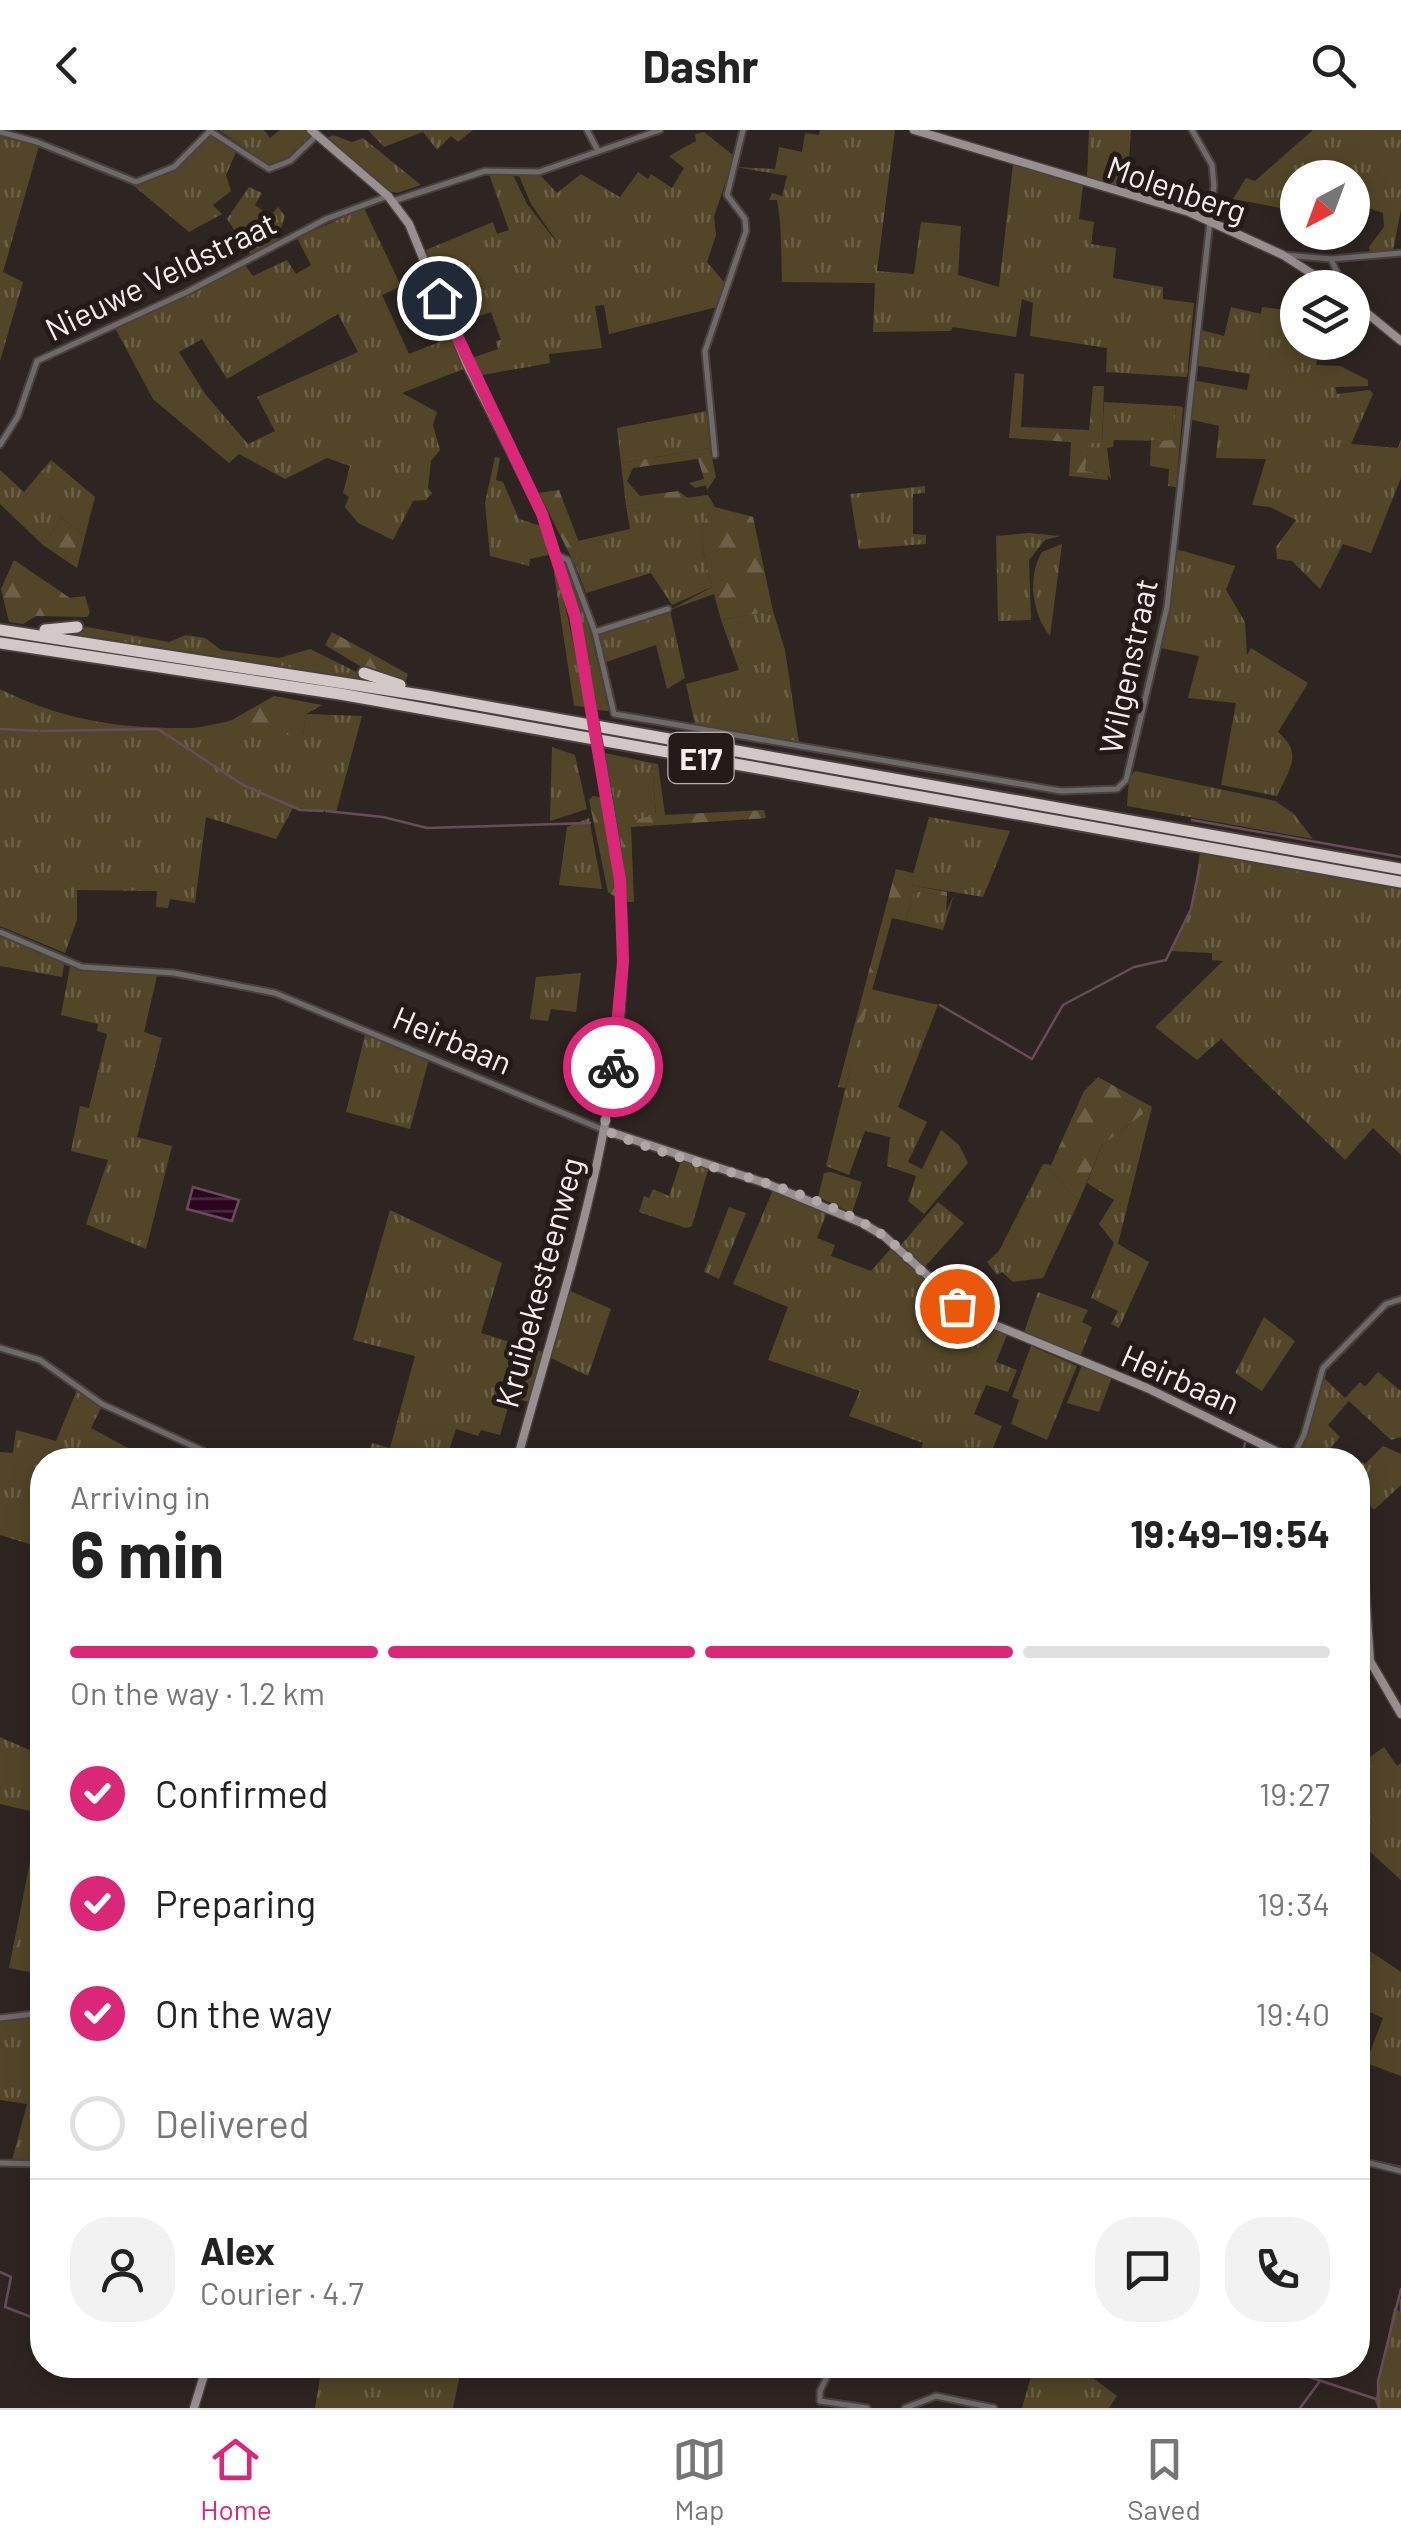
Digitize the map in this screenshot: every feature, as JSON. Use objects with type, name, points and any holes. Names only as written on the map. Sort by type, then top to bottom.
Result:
[{"type":"highway","points":[[3,630],[78,628]]},
{"type":"highway","name":"E17","points":[[3,630],[427,696],[1401,869]]},
{"type":"highway","name":"E17","points":[[0,644],[340,694],[1401,882]]},
{"type":"highway","points":[[364,673],[427,696]]},
{"type":"highway","points":[[268,692],[340,694]]},
{"type":"street","points":[[0,132],[37,142],[136,182],[174,167],[210,130],[269,169],[290,161],[314,133],[390,199]]},
{"type":"street","points":[[587,130],[596,148]]},
{"type":"street","name":"Nieuwe Veldstraat","points":[[0,444],[18,416],[37,361],[188,292],[326,219],[485,171],[538,172],[596,148],[660,130]]},
{"type":"street","points":[[715,455],[705,351],[746,231],[744,219],[727,195],[743,130]]},
{"type":"street","name":"Molenberg","points":[[914,130],[938,133],[1208,220],[1307,270]]},
{"type":"street","points":[[1192,130],[1213,170],[1208,220]]},
{"type":"street","name":"Kruibekesteenweg","points":[[390,199],[408,224],[462,352],[535,500],[557,556],[575,616],[620,880],[623,962],[604,1130],[520,1448]]},
{"type":"street","name":"Wilgenstraat","points":[[595,632],[614,714],[1061,791],[1108,790],[1123,785],[1168,606],[1208,220]]},
{"type":"street","points":[[1283,255],[1331,259],[1401,253]]},
{"type":"street","points":[[1331,259],[1335,270]]},
{"type":"street","points":[[1370,316],[1401,341]]},
{"type":"street","points":[[557,556],[566,556],[573,568],[595,632],[668,609]]},
{"type":"street","name":"Heirbaan","points":[[0,932],[82,966],[174,972],[274,992],[604,1130],[765,1182],[852,1218],[884,1236],[971,1315],[1147,1388],[1270,1448]]},
{"type":"street","points":[[1297,1448],[1323,1368],[1386,1304],[1401,1299]]},
{"type":"street","points":[[0,1348],[40,1360],[102,1404],[197,1448]]},
{"type":"street","points":[[1370,1661],[1401,1714]]},
{"type":"street","points":[[0,2018],[30,2014]]},
{"type":"street","points":[[0,2162],[30,2163]]},
{"type":"street","points":[[1370,2163],[1401,2171]]},
{"type":"street","points":[[194,2408],[203,2378]]},
{"type":"street","points":[[826,2378],[820,2401],[868,2408]]},
{"type":"street","points":[[905,2408],[936,2396],[994,2408]]},
{"type":"green space","points":[[219,130],[264,130],[270,138],[280,130],[306,130],[311,138],[286,161],[270,166]]},
{"type":"green space","points":[[368,130],[473,130],[458,142],[451,136],[437,150],[423,132],[384,147]]},
{"type":"green space","points":[[820,130],[895,130],[877,271],[914,274],[921,222],[961,226],[958,275],[999,287],[1013,164],[1083,185],[1079,219],[1094,222],[1091,244],[1116,248],[1113,278],[1163,287],[1163,299],[1194,303],[1187,377],[1106,372],[1107,348],[1030,336],[1033,303],[1022,299],[1016,337],[953,327],[951,331],[873,332],[875,283],[782,282],[779,210],[777,200],[769,200],[772,193],[782,196],[787,176],[736,167],[775,169],[779,147],[802,152],[805,133],[819,135]]},
{"type":"green space","points":[[1089,130],[1131,130],[1127,190],[1087,179]]},
{"type":"green space","points":[[1313,130],[1401,130],[1401,209],[1393,251],[1370,253],[1370,246],[1384,227],[1383,213],[1370,209],[1370,160],[1280,160],[1280,208],[1233,199],[1246,178],[1255,181]]},
{"type":"green space","points":[[704,132],[734,156],[714,217],[716,235],[707,262],[724,282],[717,307],[609,334],[604,305],[595,306],[602,348],[549,354],[550,363],[477,376],[469,359],[498,349],[496,341],[501,340],[491,312],[455,324],[426,250],[493,222],[497,234],[509,230],[489,174],[513,175],[527,204],[562,249],[531,204],[519,176],[540,175],[557,193],[581,174],[620,197],[638,172],[648,179],[651,174],[672,188],[684,168],[669,156],[696,141],[695,134]]},
{"type":"green space","points":[[0,134],[39,146],[3,272],[23,282],[0,361]]},
{"type":"green space","points":[[210,134],[236,152],[226,175],[231,191],[213,205],[222,214],[189,232],[134,186],[176,169]]},
{"type":"green space","points":[[333,135],[352,142],[363,138],[421,185],[397,193],[388,191],[327,138]]},
{"type":"green space","points":[[249,187],[262,193],[255,205],[270,216],[278,207],[285,216],[277,241],[251,255],[227,219]]},
{"type":"green space","points":[[364,208],[401,286],[382,295],[409,354],[452,337],[466,368],[402,393],[437,412],[433,425],[440,450],[431,461],[428,488],[432,493],[426,500],[413,501],[393,540],[358,523],[345,507],[349,497],[343,493],[350,466],[327,458],[285,479],[239,454],[229,463],[153,399],[115,328],[245,265],[253,276],[287,260],[296,274],[311,265],[297,238]],"holes":[[[338,314],[358,352],[257,397],[275,431],[248,444],[205,394],[179,352],[202,339],[227,379]]]},
{"type":"green space","points":[[1231,307],[1261,314],[1262,307],[1280,309],[1280,360],[1317,360],[1316,365],[1340,366],[1368,380],[1368,386],[1335,387],[1337,394],[1370,390],[1373,394],[1351,444],[1398,448],[1401,440],[1401,478],[1371,553],[1343,544],[1320,589],[1292,561],[1277,559],[1276,547],[1296,520],[1270,507],[1252,505],[1266,459],[1216,458],[1219,426],[1188,419],[1191,380],[1247,390],[1250,374],[1193,365],[1197,329],[1224,336]]},
{"type":"green space","points":[[1015,373],[1024,374],[1021,427],[1089,430],[1093,386],[1104,386],[1102,443],[1088,443],[1085,471],[1107,474],[1108,480],[1069,476],[1071,442],[1009,438]]},
{"type":"green space","points":[[1104,402],[1176,406],[1174,441],[1114,440],[1113,447],[1107,448],[1111,480],[1107,474],[1085,471],[1088,442],[1102,442]]},
{"type":"green space","points":[[1176,406],[1183,407],[1176,487],[1168,486],[1169,469],[1150,466],[1151,441],[1174,440]]},
{"type":"green space","points":[[706,411],[710,448],[621,463],[617,428]]},
{"type":"green space","points":[[710,448],[716,477],[707,490],[706,485],[695,488],[689,483],[704,479],[698,459],[633,468],[627,481],[640,496],[678,491],[688,498],[626,506],[621,463]]},
{"type":"green space","points":[[495,457],[500,458],[496,480],[503,482],[519,519],[541,526],[553,554],[530,559],[529,566],[490,556],[485,503]]},
{"type":"green space","points":[[51,460],[95,497],[85,536],[61,517],[43,545],[0,504],[0,470],[24,492]]},
{"type":"green space","points":[[925,486],[925,493],[913,494],[913,534],[926,535],[926,544],[859,549],[850,494]]},
{"type":"green space","points":[[559,490],[583,553],[576,567],[539,493]]},
{"type":"green space","points":[[708,495],[715,507],[704,524],[702,544],[712,587],[672,605],[651,573],[586,593],[576,567],[583,553],[578,541],[630,529],[626,506]]},
{"type":"green space","points":[[715,507],[753,517],[773,611],[721,620],[714,594],[670,610],[712,587],[702,534]]},
{"type":"green space","points":[[61,517],[85,536],[77,568],[43,545]]},
{"type":"green space","points":[[996,536],[1060,536],[1045,540],[1029,560],[1031,620],[998,621]]},
{"type":"green space","points":[[1062,544],[1050,636],[1036,606],[1034,572],[1042,552]]},
{"type":"green space","points":[[1176,549],[1235,566],[1226,590],[1245,622],[1247,655],[1251,648],[1308,683],[1278,732],[1290,747],[1292,762],[1277,796],[1221,785],[1236,703],[1188,698],[1199,656],[1161,648]]},
{"type":"green space","points":[[566,559],[583,602],[609,711],[597,710],[562,560]]},
{"type":"green space","points":[[14,560],[70,598],[85,596],[90,613],[87,617],[36,616],[23,624],[9,622],[1,589]]},
{"type":"green space","points":[[557,568],[587,707],[574,706],[554,573]]},
{"type":"green space","points":[[670,610],[685,678],[667,689],[656,645],[606,662],[599,634]]},
{"type":"green space","points":[[773,611],[785,650],[799,743],[695,725],[686,684],[739,670],[721,620]]},
{"type":"green space","points":[[87,627],[169,642],[186,635],[205,638],[221,650],[279,658],[310,649],[375,681],[62,632]]},
{"type":"green space","points":[[332,632],[408,674],[406,680],[365,669],[325,645]]},
{"type":"green space","points":[[0,689],[69,715],[139,727],[189,728],[236,721],[303,735],[306,714],[362,716],[336,812],[293,808],[276,839],[206,817],[195,903],[170,899],[168,908],[156,907],[157,891],[77,890],[77,920],[65,953],[0,926]]},
{"type":"green space","points":[[274,696],[322,705],[306,714],[303,736],[235,725],[209,727],[232,720]]},
{"type":"green space","points":[[552,747],[575,755],[587,809],[550,821]]},
{"type":"green space","points":[[605,753],[652,763],[656,816],[616,824]]},
{"type":"green space","points":[[652,763],[658,764],[665,815],[764,810],[766,818],[631,827],[634,902],[624,902],[616,824],[656,815]]},
{"type":"green space","points":[[1135,771],[1275,801],[1293,813],[1313,839],[1127,806],[1129,778]]},
{"type":"green space","points":[[593,796],[604,798],[618,895],[614,896],[608,892],[589,800]]},
{"type":"green space","points":[[929,817],[1010,831],[983,897],[910,885]]},
{"type":"green space","points":[[589,818],[602,889],[559,885],[567,827]]},
{"type":"green space","points":[[1200,852],[1401,888],[1401,1155],[1373,1128],[1345,1160],[1221,1039],[1197,1060],[1155,1027],[1223,961],[1212,960],[1212,953],[1170,951],[1192,909]]},
{"type":"green space","points":[[896,869],[913,873],[911,885],[947,892],[947,896],[914,891],[906,921],[892,918],[845,1088],[838,1087]]},
{"type":"green space","points":[[914,891],[947,896],[946,912],[954,895],[943,930],[906,921]]},
{"type":"green space","points":[[0,932],[59,958],[64,965],[62,977],[0,966]]},
{"type":"green space","points":[[70,967],[157,976],[144,1032],[162,1038],[137,1137],[172,1146],[146,1249],[86,1224],[108,1160],[71,1151],[80,1106],[89,1108],[107,1034],[97,1031],[98,1024],[61,1015]]},
{"type":"green space","points":[[581,973],[576,1012],[551,1009],[548,1021],[530,1019],[536,977]]},
{"type":"green space","points":[[870,989],[938,1005],[898,1107],[927,1122],[908,1162],[922,1169],[941,1130],[959,1145],[968,1163],[924,1214],[908,1201],[916,1176],[887,1166],[890,1137],[865,1131],[849,1175],[826,1166]]},
{"type":"green space","points":[[366,1031],[429,1059],[410,1129],[346,1112]]},
{"type":"green space","points":[[1098,1077],[1152,1107],[1102,1145],[1079,1201],[1043,1164],[1051,1165],[1084,1091]]},
{"type":"green space","points":[[1152,1107],[1118,1244],[1149,1262],[1119,1328],[1111,1324],[1118,1311],[1091,1298],[1114,1243],[1099,1224],[1114,1200],[1087,1183],[1102,1145]]},
{"type":"green space","points":[[682,1158],[709,1166],[692,1226],[686,1228],[639,1212],[644,1196],[649,1198],[653,1189],[669,1196]]},
{"type":"green space","points":[[1043,1164],[1079,1201],[1043,1278],[1013,1282],[1002,1272],[997,1275],[987,1262],[999,1251]]},
{"type":"green space","points":[[824,1173],[862,1182],[852,1213],[818,1197]]},
{"type":"green space","points":[[773,1190],[828,1210],[817,1238],[835,1245],[831,1256],[871,1271],[893,1246],[958,1309],[1007,1335],[996,1362],[1017,1370],[1008,1392],[986,1385],[974,1414],[1002,1426],[993,1448],[921,1448],[923,1443],[849,1416],[860,1391],[768,1360],[788,1307],[733,1284]]},
{"type":"green space","points":[[938,1202],[964,1223],[923,1269],[901,1245]]},
{"type":"green space","points":[[729,1207],[746,1213],[719,1279],[704,1272]]},
{"type":"green space","points":[[390,1210],[502,1263],[481,1333],[543,1352],[529,1402],[511,1397],[500,1435],[481,1430],[478,1436],[456,1429],[450,1448],[390,1448],[415,1356],[353,1340]]},
{"type":"green space","points":[[568,1290],[611,1309],[588,1376],[549,1357]]},
{"type":"green space","points":[[1038,1292],[1088,1310],[1082,1322],[1092,1327],[1080,1357],[1023,1335]]},
{"type":"green space","points":[[1264,1317],[1295,1341],[1262,1391],[1235,1373]]},
{"type":"green space","points":[[1031,1346],[1077,1366],[1047,1440],[1011,1424],[1019,1400],[1012,1397]]},
{"type":"green space","points":[[1082,1365],[1112,1377],[1099,1412],[1067,1403]]},
{"type":"green space","points":[[1378,1372],[1401,1391],[1401,1437],[1391,1440],[1349,1401],[1328,1425],[1340,1437],[1330,1448],[1299,1448],[1321,1375],[1345,1398],[1360,1382],[1365,1387]]},
{"type":"green space","points":[[77,1390],[102,1406],[91,1428],[128,1448],[30,1448],[30,1544],[0,1535],[0,1452],[13,1453],[16,1430],[56,1441]]},
{"type":"green space","points":[[1383,1446],[1401,1454],[1401,1485],[1374,1510],[1370,1505],[1370,1459]]},
{"type":"green space","points":[[0,1737],[30,1750],[30,1811],[0,1804]]},
{"type":"green space","points":[[1384,1747],[1397,1766],[1401,1763],[1401,1880],[1370,1852],[1370,1757]]},
{"type":"green space","points":[[30,1862],[30,1972],[9,1968]]},
{"type":"green space","points":[[1370,1951],[1401,1972],[1401,2076],[1370,2064],[1370,2052],[1383,2018],[1370,2012]]},
{"type":"green space","points":[[30,2016],[30,2160],[12,2160],[27,2104],[0,2100],[0,2020]]},
{"type":"green space","points":[[1394,2307],[1401,2313],[1401,2408],[1378,2408],[1375,2401]]},
{"type":"green space","points":[[320,2378],[459,2378],[453,2408],[315,2408]]},
{"type":"green space","points":[[1030,2378],[1093,2378],[1117,2396],[1109,2408],[1022,2408]]},
{"type":"shaded area","points":[[193,1187],[239,1200],[232,1221],[187,1209]]},
{"type":"waterway","points":[[0,729],[38,731]]},
{"type":"waterway","points":[[41,731],[158,729],[243,785],[300,810],[323,811]]},
{"type":"waterway","points":[[326,811],[383,817],[427,828],[590,823]]},
{"type":"waterway","points":[[1192,820],[1401,857]]},
{"type":"waterway","points":[[940,1005],[1032,1059],[1063,1005],[1134,967],[1166,960],[1191,909],[1200,865]]},
{"type":"waterway","points":[[1244,1448],[1245,1443]]},
{"type":"waterway","points":[[1370,2160],[1401,2167]]},
{"type":"waterway","points":[[0,2272],[11,2277],[5,2307],[30,2316]]},
{"type":"waterway","points":[[1379,2408],[1378,2381],[1401,2289]]},
{"type":"waterway","points":[[1401,2300],[1401,2312]]},
{"type":"waterway","points":[[1312,2378],[1376,2399]]},
{"type":"waterway","points":[[1300,2408],[1320,2381]]},
{"type":"way so far","points":[[613,1067],[604,1130],[765,1182],[841,1212],[884,1236],[957,1306]]},
{"type":"route","points":[[439,298],[467,364],[542,514],[575,616],[620,880],[623,962],[613,1067]]}]
